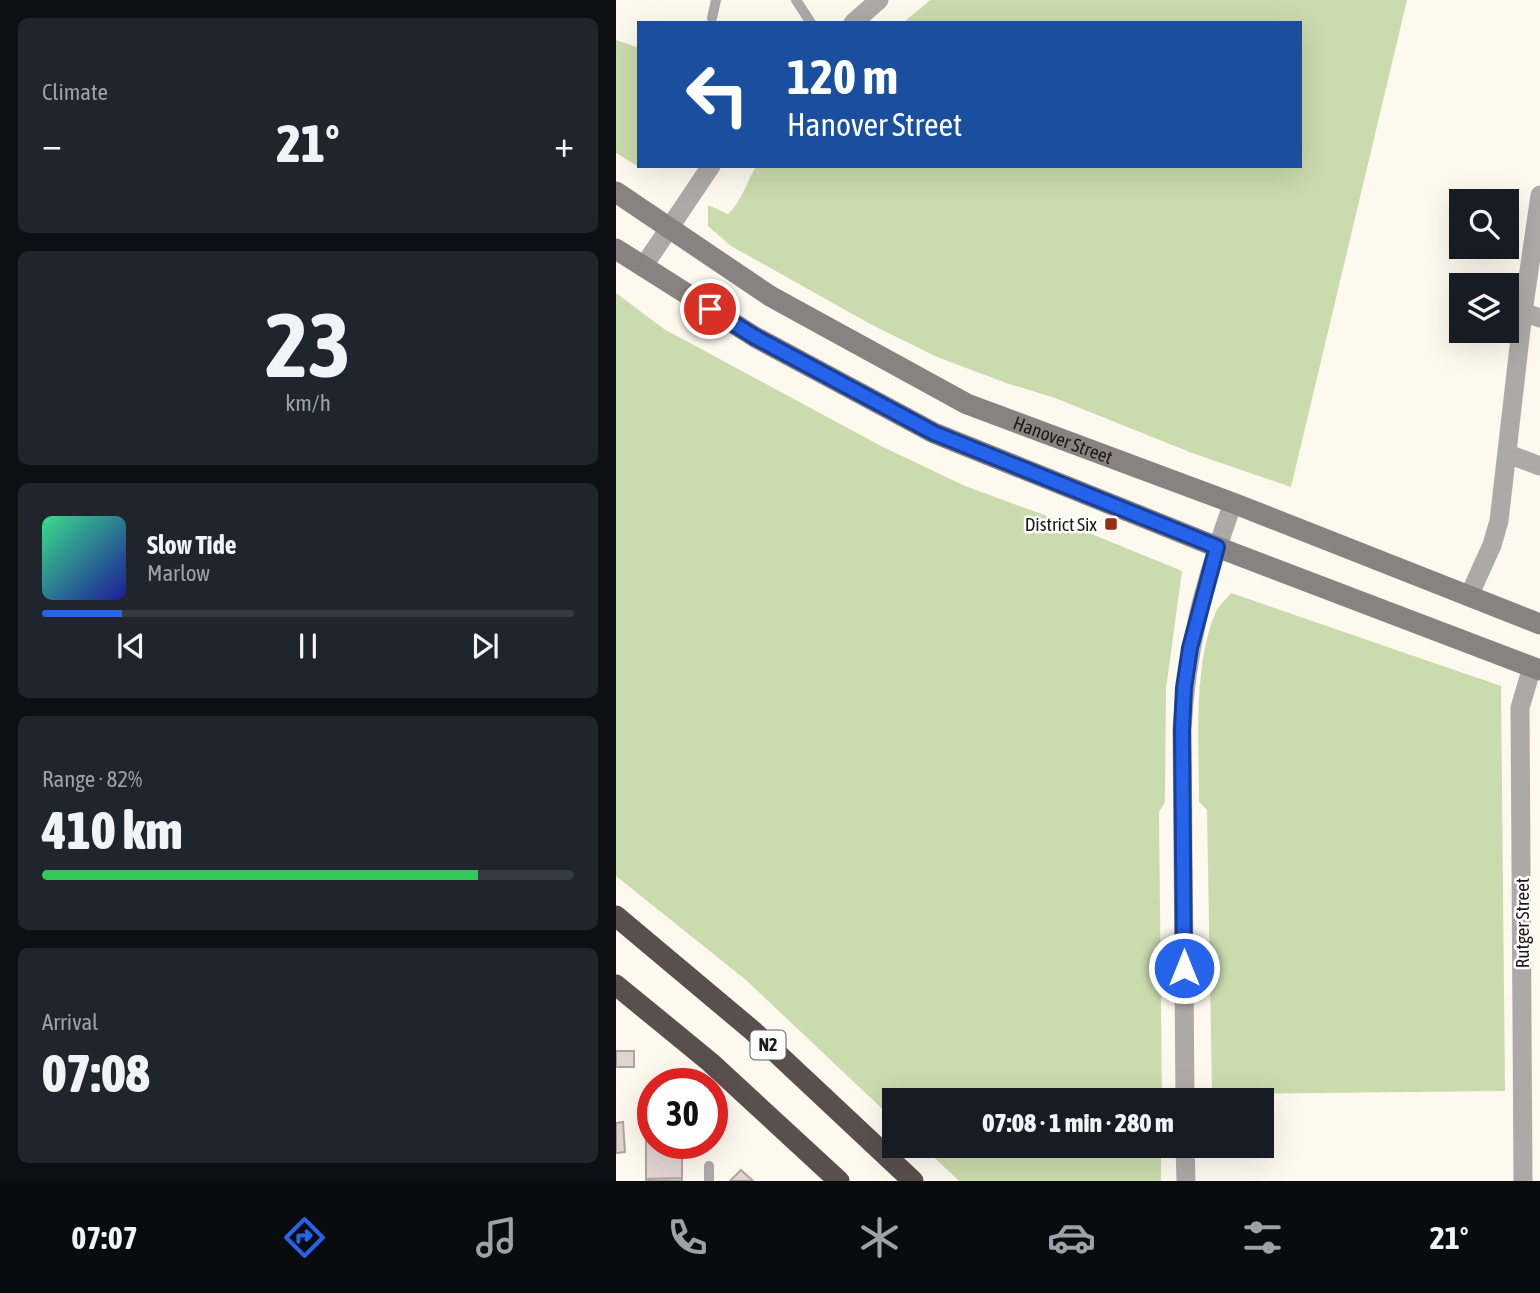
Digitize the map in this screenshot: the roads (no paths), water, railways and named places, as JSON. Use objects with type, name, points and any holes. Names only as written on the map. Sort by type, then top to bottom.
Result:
[{"type":"highway","name":"N2","points":[[616,916],[752,1031],[913,1181]]},
{"type":"highway","points":[[616,985],[710,1062],[839,1181]]},
{"type":"street","points":[[855,21],[880,0]]},
{"type":"street","points":[[643,267],[710,168]]},
{"type":"street","name":"Hanover Street","points":[[616,192],[770,296],[967,404],[1233,503],[1540,624]]},
{"type":"street","points":[[1469,596],[1492,545],[1499,521],[1532,315],[1540,195]]},
{"type":"street","points":[[616,249],[755,337],[923,428],[1217,547],[1536,669]]},
{"type":"street","points":[[1508,454],[1540,466]]},
{"type":"street","points":[[1185,1088],[1184,688],[1190,648],[1217,547],[1233,503]]},
{"type":"street","name":"Rutger Street","points":[[1523,1181],[1531,1112],[1520,708],[1536,669]]},
{"type":"street","points":[[1185,1158],[1186,1181]]},
{"type":"lane","points":[[712,18],[716,0]]},
{"type":"lane","points":[[796,0],[810,21]]},
{"type":"lane","points":[[709,1166],[709,1181]]},
{"type":"place","name":"District Six","points":[[1111,524]]}]
